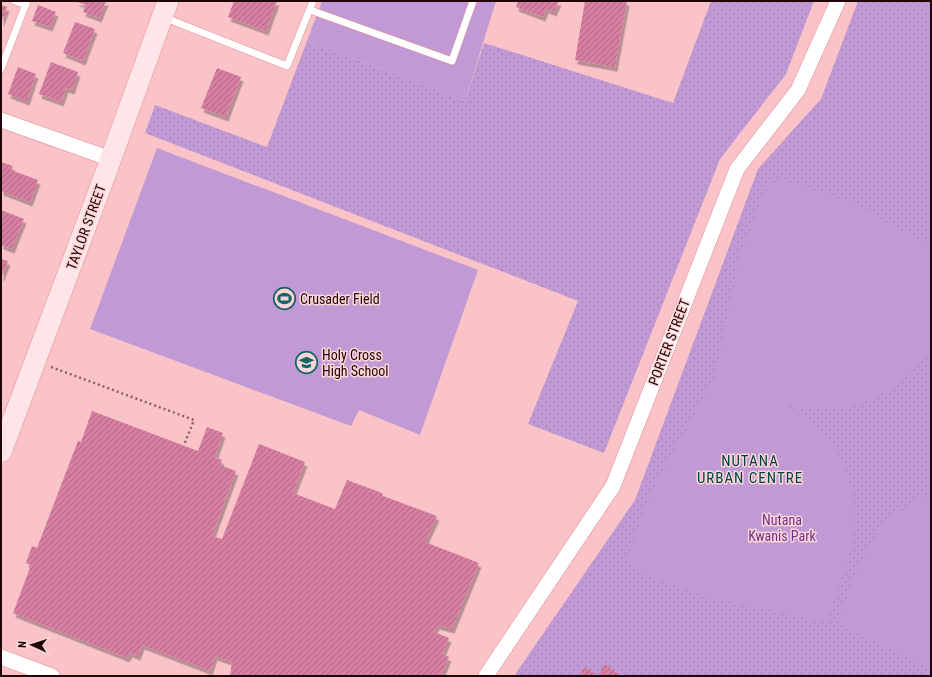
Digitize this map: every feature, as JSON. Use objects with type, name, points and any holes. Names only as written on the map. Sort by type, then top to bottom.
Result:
[{"type":"main road","name":"TAYLOR STREET","points":[[1,452],[36,361],[165,9]]},
{"type":"street","name":"PORTER STREET","points":[[486,676],[613,486],[737,169],[798,90],[838,1]]},
{"type":"street","points":[[1,120],[110,159]]},
{"type":"street","points":[[1,657],[52,676]]},
{"type":"lane","points":[[1,70],[27,3],[15,1]]},
{"type":"lane","points":[[165,9],[287,66],[313,1]]},
{"type":"lane","points":[[310,10],[452,61],[473,1]]},
{"type":"path","points":[[36,361],[194,420],[184,445]]},
{"type":"green space","points":[[322,1],[496,1],[465,101],[307,41]]},
{"type":"green space","points":[[711,1],[814,1],[786,74],[720,159],[604,453],[528,424],[578,301],[145,133],[155,105],[267,147],[307,41],[465,101],[484,43],[673,103]]},
{"type":"green space","name":"Nutana Kwanis Park","points":[[858,1],[931,1],[931,676],[514,676],[635,500],[758,169],[821,99]]},
{"type":"green space","name":"Crusader Field","points":[[157,148],[478,270],[420,435],[359,410],[351,426],[90,329]]},
{"type":"green space","points":[[781,179],[851,202],[931,247],[931,346],[912,373],[880,395],[845,409],[807,409],[783,403],[812,423],[825,436],[837,453],[846,472],[852,493],[854,530],[851,548],[826,622],[706,597],[632,569],[627,557],[655,485],[715,378],[740,256],[768,184]]},
{"type":"green space","points":[[931,494],[931,668],[837,624],[852,583],[871,543],[889,520],[914,502]]},
{"type":"building","points":[[75,1],[106,1],[99,18],[83,12],[86,5]]},
{"type":"building","points":[[234,1],[277,1],[266,31],[228,17]]},
{"type":"building","points":[[518,1],[559,1],[554,12],[546,9],[543,17],[516,7]]},
{"type":"building","points":[[585,1],[627,1],[615,67],[575,60]]},
{"type":"building","points":[[1,5],[7,7],[1,23]]},
{"type":"building","points":[[38,5],[56,12],[50,27],[32,21]]},
{"type":"building","points":[[75,22],[95,29],[83,61],[63,53]]},
{"type":"building","points":[[51,62],[78,72],[72,90],[66,88],[61,102],[39,94]]},
{"type":"building","points":[[18,67],[36,74],[27,101],[8,94]]},
{"type":"building","points":[[217,68],[241,77],[226,117],[201,108]]},
{"type":"building","points":[[1,162],[13,166],[11,170],[38,180],[30,202],[1,191]]},
{"type":"building","points":[[1,210],[24,219],[12,249],[1,245]]},
{"type":"building","points":[[1,259],[8,261],[1,278]]},
{"type":"building","points":[[92,411],[198,451],[207,427],[223,433],[215,457],[222,460],[220,465],[236,471],[212,536],[222,539],[259,444],[305,462],[293,493],[335,509],[347,480],[382,493],[383,496],[437,516],[425,542],[479,563],[452,629],[437,625],[434,632],[449,638],[442,654],[449,657],[441,676],[230,676],[232,662],[215,656],[210,671],[142,645],[138,656],[130,653],[127,658],[13,613],[31,565],[26,563],[32,546],[37,548],[78,441],[81,442]]},
{"type":"building","points":[[605,664],[621,676],[598,676]]},
{"type":"building","points":[[585,667],[598,676],[579,676]]},
{"type":"place","name":"Crusader Field","points":[[284,299]]},
{"type":"place","name":"Holy Cross High School","points":[[307,363]]},
{"type":"district","name":"NUTANA URBAN CENTRE","points":[[750,470]]}]
